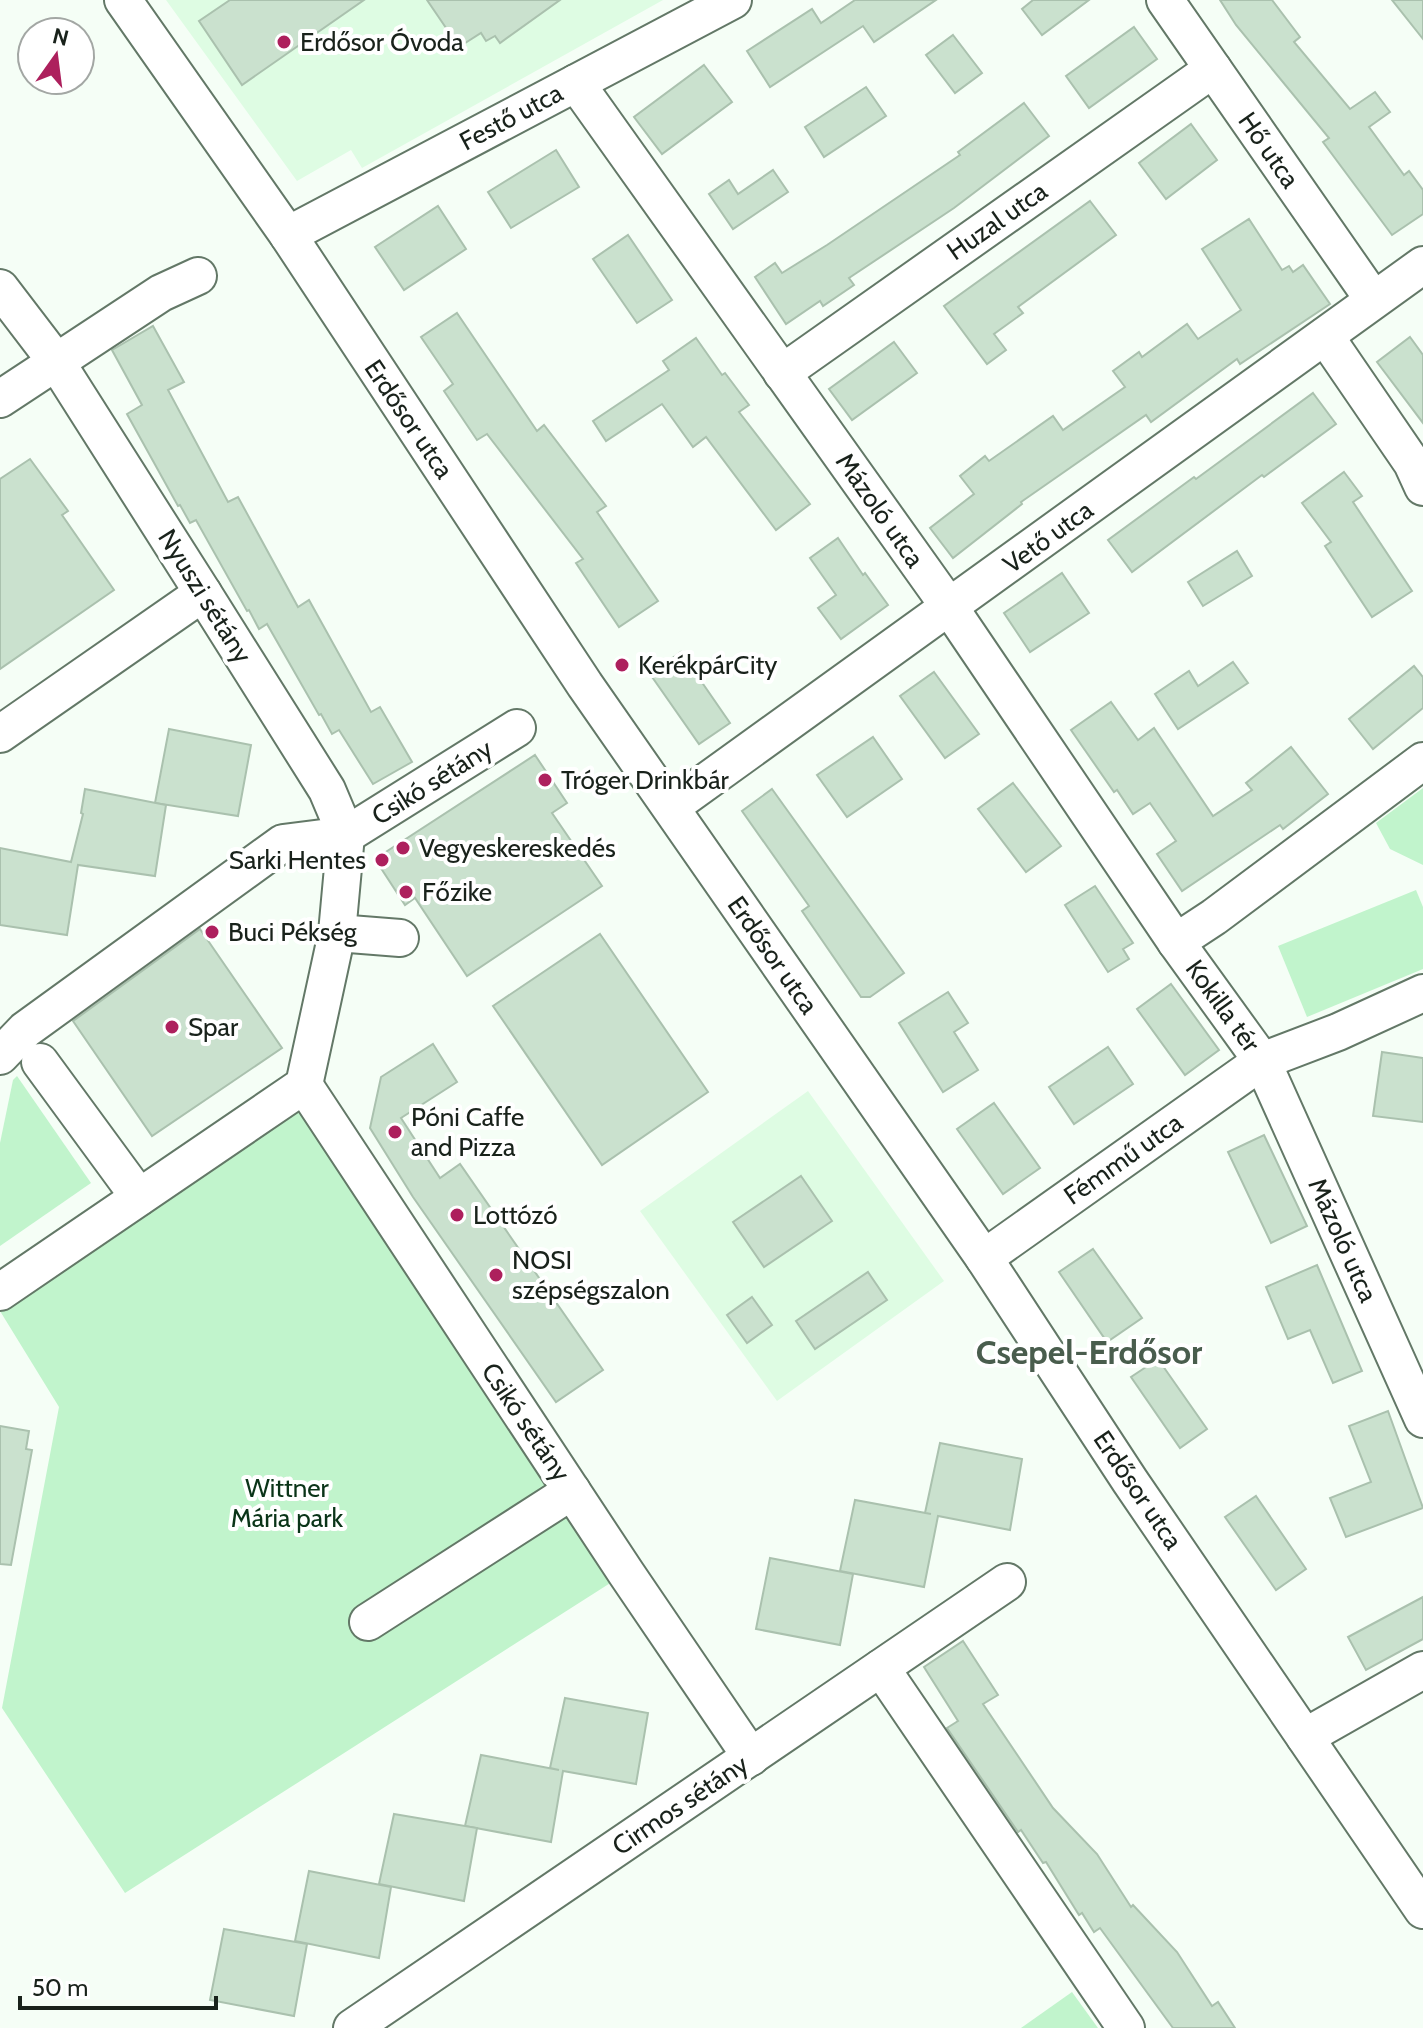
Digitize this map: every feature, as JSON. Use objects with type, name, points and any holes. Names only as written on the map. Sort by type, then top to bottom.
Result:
[{"type":"street","name":"Erdősor utca","points":[[123,0],[288,235],[585,685],[984,1258],[1130,1481],[1423,1910]]},
{"type":"street","name":"Festő utca","points":[[288,235],[733,0]]},
{"type":"street","name":"Hő utca","points":[[1165,0],[1373,299]]},
{"type":"street","name":"Huzal utca","points":[[782,373],[1213,69]]},
{"type":"street","name":"Mázoló utca","points":[[576,83],[950,608],[1176,942]]},
{"type":"street","name":"Vető utca","points":[[671,807],[1423,265]]},
{"type":"street","points":[[0,399],[161,293],[198,276]]},
{"type":"street","name":"Nyuszi sétány","points":[[0,288],[55,360],[203,593],[327,790],[346,835]]},
{"type":"street","points":[[1325,336],[1412,463],[1423,487]]},
{"type":"street","points":[[0,734],[203,593]]},
{"type":"street","name":"Csikó sétány","points":[[0,1056],[25,1030],[283,843],[346,835],[517,728]]},
{"type":"street","name":"Kokilla tér","points":[[1423,761],[1176,942],[1262,1061],[1338,1032],[1423,993]]},
{"type":"street","name":"Csikó sétány","points":[[346,835],[337,933],[304,1085],[751,1757]]},
{"type":"street","points":[[337,933],[400,938]]},
{"type":"street","name":"Mázoló utca","points":[[1262,1061],[1423,1419]]},
{"type":"street","name":"Fémmű utca","points":[[984,1258],[1262,1061]]},
{"type":"street","points":[[40,1062],[139,1197]]},
{"type":"street","points":[[0,1292],[304,1085]]},
{"type":"street","points":[[368,1622],[572,1491]]},
{"type":"street","name":"Cirmos sétány","points":[[352,2028],[1007,1582]]},
{"type":"street","points":[[881,1668],[1126,2028]]},
{"type":"street","points":[[1305,1737],[1423,1670]]},
{"type":"shaded area","points":[[166,0],[663,0],[362,168],[351,150],[297,181]]},
{"type":"shaded area","points":[[808,1091],[944,1281],[777,1401],[640,1211]]},
{"type":"green space","points":[[1423,788],[1423,865],[1390,849],[1376,823]]},
{"type":"green space","points":[[1416,890],[1423,907],[1423,969],[1307,1017],[1278,946]]},
{"type":"green space","points":[[17,1076],[91,1183],[0,1246],[0,1143],[13,1080]]},
{"type":"green space","name":"Wittner Mária park","points":[[304,1085],[626,1573],[125,1893],[2,1708],[59,1407],[0,1311],[0,1292]]},
{"type":"green space","points":[[1072,1992],[1098,2028],[1021,2028]]},
{"type":"building","points":[[230,0],[364,0],[242,85],[199,21]]},
{"type":"building","points":[[427,0],[560,0],[500,43],[495,36],[486,41],[481,33],[459,47]]},
{"type":"building","points":[[855,0],[936,0],[874,42],[863,26],[770,87],[747,51],[812,9],[821,23]]},
{"type":"building","points":[[1033,0],[1089,0],[1042,35],[1022,9]]},
{"type":"building","points":[[1220,0],[1272,0],[1300,37],[1294,42],[1350,109],[1375,92],[1390,112],[1369,127],[1404,175],[1409,171],[1423,190],[1423,214],[1392,235],[1323,142],[1329,138],[1236,25]]},
{"type":"building","points":[[1392,0],[1423,0],[1423,39]]},
{"type":"building","points":[[1134,27],[1157,59],[1089,108],[1066,76]]},
{"type":"building","points":[[953,35],[982,73],[955,93],[926,55]]},
{"type":"building","points":[[704,65],[732,102],[662,154],[634,117]]},
{"type":"building","points":[[866,87],[886,116],[824,157],[805,127]]},
{"type":"building","points":[[1024,103],[1049,136],[954,208],[849,278],[854,285],[823,306],[820,301],[786,324],[755,277],[775,263],[782,273],[827,245],[960,155],[958,152]]},
{"type":"building","points":[[1191,124],[1217,160],[1166,199],[1139,163]]},
{"type":"building","points":[[556,150],[579,187],[511,228],[488,192]]},
{"type":"building","points":[[773,170],[788,192],[733,229],[709,194],[729,180],[738,194]]},
{"type":"building","points":[[1090,201],[1116,235],[1018,307],[1023,313],[994,334],[1006,350],[987,364],[944,306]]},
{"type":"building","points":[[438,206],[466,249],[404,290],[375,247]]},
{"type":"building","points":[[1249,219],[1282,270],[1289,266],[1293,272],[1303,265],[1330,304],[1240,364],[1237,359],[1151,422],[1146,415],[1021,502],[953,558],[930,528],[974,494],[960,476],[985,456],[989,461],[1053,416],[1063,430],[1125,387],[1113,371],[1139,352],[1142,357],[1187,324],[1198,339],[1241,310],[1202,249]]},
{"type":"building","points":[[628,235],[672,300],[637,323],[593,259]]},
{"type":"building","points":[[457,313],[537,431],[544,425],[606,506],[597,512],[658,601],[619,627],[576,563],[583,559],[487,434],[477,440],[444,391],[453,384],[421,337]]},
{"type":"building","points":[[153,326],[184,382],[168,390],[228,502],[238,497],[298,607],[309,600],[371,712],[380,707],[412,762],[373,784],[339,730],[332,734],[319,715],[267,624],[259,629],[247,611],[196,520],[190,523],[178,506],[127,414],[142,405],[112,350]]},
{"type":"building","points":[[1410,337],[1423,355],[1423,423],[1377,362]]},
{"type":"building","points":[[696,338],[722,375],[725,373],[749,405],[739,412],[810,504],[776,530],[706,437],[693,447],[662,404],[606,441],[593,421],[669,370],[663,361]]},
{"type":"building","points":[[894,342],[917,373],[852,420],[829,389]]},
{"type":"building","points":[[1313,393],[1336,424],[1132,572],[1108,540]]},
{"type":"building","points":[[30,459],[68,511],[62,515],[114,590],[0,669],[0,479]]},
{"type":"building","points":[[1344,472],[1362,496],[1353,502],[1412,591],[1372,617],[1325,546],[1331,542],[1302,503]]},
{"type":"building","points":[[838,538],[888,605],[841,639],[818,608],[836,595],[810,558]]},
{"type":"building","points":[[1237,551],[1252,576],[1203,606],[1188,582]]},
{"type":"building","points":[[1062,573],[1089,613],[1030,652],[1004,613]]},
{"type":"building","points":[[681,652],[730,723],[699,744],[650,674]]},
{"type":"building","points":[[1233,662],[1248,683],[1178,729],[1155,694],[1189,671],[1198,686]]},
{"type":"building","points":[[1414,666],[1423,677],[1423,708],[1373,749],[1349,719]]},
{"type":"building","points":[[934,672],[979,734],[945,758],[900,696]]},
{"type":"building","points":[[1111,702],[1138,740],[1154,728],[1213,816],[1252,790],[1246,783],[1291,747],[1328,794],[1283,829],[1280,825],[1182,891],[1157,854],[1176,841],[1150,803],[1133,814],[1071,730]]},
{"type":"building","points":[[169,729],[251,745],[238,816],[155,803]]},
{"type":"building","points":[[873,737],[902,779],[847,817],[817,775]]},
{"type":"building","points":[[535,755],[567,803],[552,813],[602,886],[467,976],[415,898],[405,905],[375,859]]},
{"type":"building","points":[[1013,783],[1061,846],[1026,872],[978,809]]},
{"type":"building","points":[[85,789],[166,805],[155,876],[78,865],[67,935],[0,925],[0,848],[71,862],[83,814]]},
{"type":"building","points":[[772,789],[904,973],[870,997],[861,997],[802,911],[809,906],[742,811]]},
{"type":"building","points":[[1095,886],[1133,943],[1123,949],[1129,959],[1108,972],[1065,905]]},
{"type":"building","name":"Spar","points":[[200,929],[282,1048],[152,1136],[73,1021]]},
{"type":"building","points":[[600,934],[708,1092],[602,1165],[493,1006]]},
{"type":"building","points":[[1171,984],[1219,1050],[1185,1075],[1137,1009]]},
{"type":"building","points":[[948,992],[968,1023],[954,1032],[978,1070],[943,1092],[899,1023]]},
{"type":"building","points":[[433,1044],[457,1082],[401,1118],[440,1178],[460,1164],[603,1370],[556,1402],[413,1197],[370,1128],[381,1077]]},
{"type":"building","points":[[1108,1047],[1133,1084],[1074,1124],[1049,1087]]},
{"type":"building","points":[[1382,1052],[1423,1058],[1423,1122],[1373,1116]]},
{"type":"building","points":[[994,1103],[1040,1168],[1003,1194],[957,1129]]},
{"type":"building","points":[[1264,1135],[1307,1226],[1271,1243],[1228,1152]]},
{"type":"building","points":[[801,1176],[832,1221],[764,1267],[733,1222]]},
{"type":"building","points":[[1093,1249],[1142,1318],[1107,1342],[1059,1272]]},
{"type":"building","points":[[1317,1265],[1362,1371],[1333,1383],[1310,1330],[1288,1339],[1266,1287]]},
{"type":"building","points":[[868,1272],[887,1300],[815,1349],[796,1321]]},
{"type":"building","points":[[752,1297],[772,1325],[747,1343],[727,1315]]},
{"type":"building","points":[[1158,1359],[1207,1429],[1180,1448],[1131,1377]]},
{"type":"building","points":[[1388,1411],[1423,1508],[1346,1537],[1330,1498],[1371,1482],[1349,1426]]},
{"type":"building","points":[[0,1426],[29,1431],[26,1449],[32,1450],[11,1565],[0,1564]]},
{"type":"building","points":[[940,1443],[1022,1459],[1010,1530],[938,1516],[924,1587],[840,1571],[855,1500],[925,1513]]},
{"type":"building","points":[[1256,1496],[1306,1569],[1276,1590],[1225,1517]]},
{"type":"building","points":[[770,1558],[853,1574],[840,1645],[756,1629]]},
{"type":"building","points":[[1423,1597],[1423,1639],[1366,1670],[1348,1637]]},
{"type":"building","points":[[963,1641],[998,1695],[983,1704],[1053,1808],[1097,1854],[1131,1907],[1133,1905],[1177,1952],[1212,2006],[1218,2002],[1235,2028],[1173,2028],[1100,1928],[1094,1932],[1082,1913],[1079,1915],[1046,1862],[1043,1863],[1021,1830],[1018,1832],[947,1728],[958,1721],[924,1667]]},
{"type":"building","points":[[565,1698],[648,1713],[636,1784],[563,1771],[551,1842],[465,1826],[481,1755],[559,1770],[550,1768]]},
{"type":"building","points":[[394,1814],[477,1828],[464,1901],[379,1884]]},
{"type":"building","points":[[309,1871],[391,1887],[379,1958],[295,1941]]},
{"type":"building","points":[[224,1929],[307,1944],[294,2016],[210,2000]]},
{"type":"place","name":"Erdősor Óvoda","points":[[284,42]]},
{"type":"place","name":"KerékpárCity","points":[[622,665]]},
{"type":"place","name":"Tróger Drinkbár","points":[[545,780]]},
{"type":"place","name":"Vegyeskereskedés","points":[[403,848]]},
{"type":"place","name":"Sarki Hentes","points":[[382,860]]},
{"type":"place","name":"Főzike","points":[[406,892]]},
{"type":"place","name":"Buci Pékség","points":[[212,932]]},
{"type":"place","name":"Spar","points":[[172,1027]]},
{"type":"place","name":"Póni Caffe and Pizza","points":[[395,1132]]},
{"type":"place","name":"Lottózó","points":[[457,1215]]},
{"type":"place","name":"NOSI szépségszalon","points":[[496,1275]]},
{"type":"district","name":"Csepel-Erdősor","points":[[1089,1352]]}]
